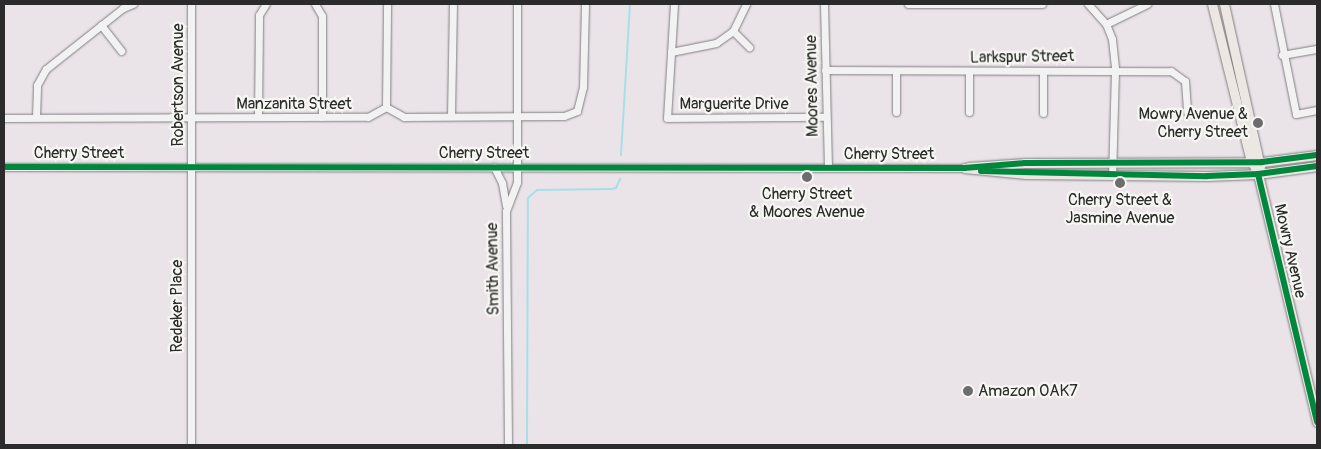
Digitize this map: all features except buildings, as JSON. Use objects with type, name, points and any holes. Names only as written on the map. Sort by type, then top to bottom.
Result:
[{"type":"main road","name":"Mowry Avenue","points":[[1212,4],[1251,162],[1258,174],[1317,422]]},
{"type":"main road","points":[[1224,4],[1262,162],[1258,174]]},
{"type":"main road","name":"Cherry Street","points":[[964,168],[985,164],[1262,162],[1317,155]]},
{"type":"main road","name":"Cherry Street","points":[[964,168],[1001,173],[1112,175],[1258,174],[1317,166]]},
{"type":"street","points":[[36,117],[36,85],[46,69],[101,25],[133,4]]},
{"type":"street","name":"Robertson Avenue","points":[[191,4],[192,167]]},
{"type":"street","points":[[258,117],[259,15],[266,4]]},
{"type":"street","points":[[315,4],[322,16],[322,117]]},
{"type":"street","points":[[387,4],[386,106],[404,117],[518,118],[549,118],[577,111],[584,87],[585,4]]},
{"type":"street","points":[[451,116],[452,4]]},
{"type":"street","name":"Smith Avenue","points":[[508,445],[506,206],[517,182],[518,4]]},
{"type":"street","name":"Marguerite Drive","points":[[674,4],[666,118],[825,117]]},
{"type":"street","points":[[671,52],[708,46],[733,31],[746,4]]},
{"type":"street","name":"Moores Avenue","points":[[824,4],[825,117],[828,167]]},
{"type":"street","points":[[908,4],[1042,4]]},
{"type":"street","points":[[1088,4],[1106,24],[1112,39],[1115,70],[1112,175]]},
{"type":"street","points":[[1106,24],[1147,4]]},
{"type":"street","points":[[1274,4],[1282,55],[1296,114],[1317,110]]},
{"type":"street","points":[[101,25],[121,51]]},
{"type":"street","points":[[733,31],[749,47]]},
{"type":"street","points":[[1282,55],[1317,49]]},
{"type":"street","name":"Larkspur Street","points":[[825,70],[969,72],[1172,71],[1185,81],[1187,112]]},
{"type":"street","points":[[896,71],[896,112]]},
{"type":"street","points":[[1043,71],[1043,112]]},
{"type":"street","points":[[969,72],[969,112]]},
{"type":"street","name":"Manzanita Street","points":[[4,118],[368,117],[386,106]]},
{"type":"street","name":"Cherry Street","points":[[4,167],[517,166],[964,168]]},
{"type":"street","name":"Redeker Place","points":[[191,445],[192,167]]},
{"type":"street","points":[[494,167],[502,183],[506,206]]},
{"type":"waterway","points":[[621,155],[630,4]]},
{"type":"waterway","points":[[527,445],[528,198],[537,190],[616,188],[620,179]]},
{"type":"cycle path","points":[[4,167],[964,168],[1025,163],[1262,162],[1317,155]]},
{"type":"cycle path","points":[[981,171],[1207,176],[1258,174],[1317,166]]},
{"type":"cycle path","points":[[1258,174],[1317,422]]},
{"type":"place","name":"Mowry Avenue & Cherry Street","points":[[1258,123]]},
{"type":"place","name":"Cherry Street & Moores Avenue","points":[[807,177]]},
{"type":"place","name":"Cherry Street & Jasmine Avenue","points":[[1120,183]]},
{"type":"place","name":"Amazon OAK7","points":[[968,391]]}]
